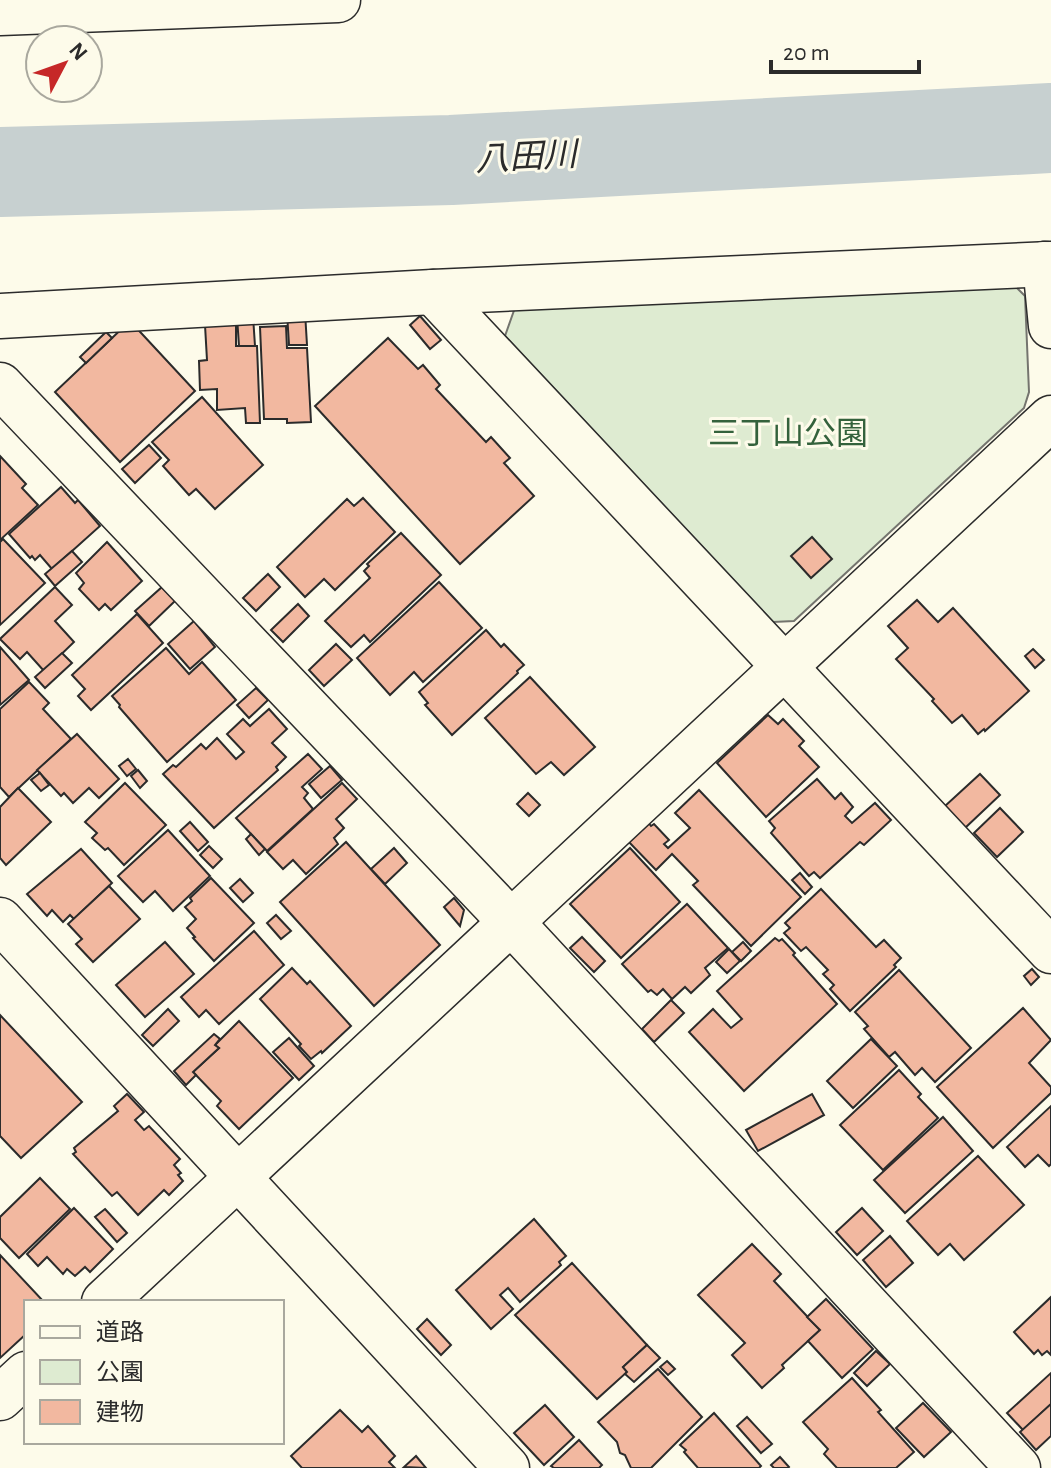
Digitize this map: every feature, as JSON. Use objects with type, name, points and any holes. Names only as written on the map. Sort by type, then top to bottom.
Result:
[{"type":"street","points":[[0,13],[338,0]]},
{"type":"street","points":[[0,316],[433,292],[1048,264],[1051,326]]},
{"type":"street","points":[[433,292],[1051,951]]},
{"type":"street","points":[[0,385],[511,922],[1018,1468]]},
{"type":"street","points":[[106,1300],[1051,418]]},
{"type":"street","points":[[0,920],[507,1468]]},
{"type":"street","points":[[0,1398],[24,1376]]},
{"type":"green space","name":"三丁山公園","points":[[1012,283],[1025,296],[1029,392],[1024,408],[794,621],[773,622],[505,336],[517,302]]},
{"type":"building","points":[[305,312],[307,345],[289,345],[287,313]]},
{"type":"building","points":[[253,316],[255,346],[239,346],[237,317]]},
{"type":"building","points":[[420,316],[441,340],[430,349],[410,325]]},
{"type":"building","points":[[130,321],[195,391],[120,462],[55,392]]},
{"type":"building","points":[[236,324],[236,346],[257,346],[260,423],[246,423],[245,408],[217,410],[217,389],[200,390],[199,361],[207,360],[205,325]]},
{"type":"building","points":[[286,326],[287,348],[307,348],[311,422],[287,423],[287,419],[264,419],[260,327]]},
{"type":"building","points":[[106,332],[112,338],[86,363],[80,357]]},
{"type":"building","points":[[388,338],[418,369],[423,365],[440,385],[436,389],[486,442],[491,437],[510,458],[504,463],[534,496],[460,564],[315,406]]},
{"type":"building","points":[[202,397],[263,465],[215,509],[196,489],[189,495],[163,466],[169,460],[152,442]]},
{"type":"building","points":[[149,445],[161,458],[135,483],[122,469]]},
{"type":"building","points":[[0,456],[26,484],[22,488],[38,505],[0,540]]},
{"type":"building","points":[[61,487],[75,503],[78,500],[100,526],[52,569],[40,555],[35,560],[32,556],[30,558],[9,534]]},
{"type":"building","points":[[363,498],[395,532],[335,590],[324,579],[305,597],[277,567],[347,499],[354,506]]},
{"type":"building","points":[[401,533],[441,575],[370,642],[364,635],[351,647],[325,621],[370,578],[364,571],[369,566],[367,564]]},
{"type":"building","points":[[812,537],[832,559],[811,578],[791,556]]},
{"type":"building","points":[[3,539],[45,583],[0,625],[0,542]]},
{"type":"building","points":[[107,542],[142,581],[111,610],[105,604],[99,610],[79,589],[84,583],[76,573]]},
{"type":"building","points":[[72,551],[82,562],[55,586],[45,574]]},
{"type":"building","points":[[268,574],[280,587],[256,611],[243,598]]},
{"type":"building","points":[[439,582],[482,628],[423,682],[414,672],[390,695],[357,658]]},
{"type":"building","points":[[55,587],[72,605],[55,621],[74,642],[44,671],[27,652],[20,659],[0,639]]},
{"type":"building","points":[[162,587],[175,601],[149,626],[135,611]]},
{"type":"building","points":[[917,600],[938,622],[953,608],[1029,691],[985,731],[978,734],[962,715],[952,723],[896,659],[908,648],[888,626]]},
{"type":"building","points":[[298,604],[309,616],[283,642],[271,630]]},
{"type":"building","points":[[137,614],[163,643],[91,710],[78,696],[85,689],[72,675]]},
{"type":"building","points":[[194,621],[215,647],[190,669],[168,644]]},
{"type":"building","points":[[486,630],[524,665],[452,735],[425,705],[428,703],[419,692]]},
{"type":"building","points":[[336,644],[352,660],[324,686],[309,670]]},
{"type":"building","points":[[0,647],[29,680],[0,705]]},
{"type":"building","points":[[166,648],[189,674],[202,662],[236,700],[167,762],[112,696]]},
{"type":"building","points":[[1033,649],[1044,660],[1035,668],[1025,656]]},
{"type":"building","points":[[62,653],[72,663],[45,688],[35,677]]},
{"type":"building","points":[[530,677],[595,747],[564,775],[551,762],[536,774],[485,718]]},
{"type":"building","points":[[29,682],[49,703],[43,709],[71,739],[9,797],[0,787],[0,709]]},
{"type":"building","points":[[256,688],[268,700],[249,718],[237,705]]},
{"type":"building","points":[[269,709],[287,729],[272,743],[286,757],[276,767],[278,770],[214,828],[163,774],[173,765],[176,767],[201,744],[206,749],[217,738],[236,759],[244,752],[227,734],[243,719],[250,726]]},
{"type":"building","points":[[768,715],[778,724],[783,719],[804,741],[799,746],[819,767],[766,817],[717,763]]},
{"type":"building","points":[[77,734],[119,779],[99,798],[89,788],[73,803],[64,793],[61,796],[37,770]]},
{"type":"building","points":[[308,754],[322,769],[302,787],[308,793],[304,798],[313,809],[267,851],[236,818]]},
{"type":"building","points":[[128,759],[136,769],[127,776],[119,766]]},
{"type":"building","points":[[330,766],[342,780],[321,798],[309,784]]},
{"type":"building","points":[[138,770],[147,781],[140,788],[131,776]]},
{"type":"building","points":[[40,773],[49,785],[41,791],[31,780]]},
{"type":"building","points":[[980,774],[1000,795],[965,828],[945,806]]},
{"type":"building","points":[[817,779],[835,799],[841,793],[853,807],[845,816],[852,823],[875,803],[891,820],[864,845],[860,842],[820,878],[814,872],[809,876],[771,833],[775,828],[769,821]]},
{"type":"building","points":[[125,783],[166,825],[124,865],[108,848],[105,850],[92,838],[97,833],[85,822]]},
{"type":"building","points":[[342,783],[357,799],[336,819],[344,828],[334,838],[338,844],[306,874],[293,860],[283,869],[267,852]]},
{"type":"building","points":[[18,788],[51,822],[6,865],[0,858],[0,807]]},
{"type":"building","points":[[699,790],[801,897],[751,946],[693,885],[698,881],[672,854],[656,870],[627,840],[647,821],[669,840],[664,844],[668,848],[690,828],[675,813]]},
{"type":"building","points":[[528,793],[540,805],[529,816],[517,804]]},
{"type":"building","points":[[1000,808],[1023,832],[997,857],[974,833]]},
{"type":"building","points":[[190,822],[208,842],[198,851],[180,831]]},
{"type":"building","points":[[168,830],[210,876],[173,911],[155,891],[143,902],[118,876]]},
{"type":"building","points":[[251,834],[265,849],[259,855],[246,839]]},
{"type":"building","points":[[346,842],[440,945],[374,1006],[280,902]]},
{"type":"building","points":[[209,846],[222,859],[213,868],[200,855]]},
{"type":"building","points":[[394,848],[407,863],[385,884],[371,869]]},
{"type":"building","points":[[630,848],[680,902],[621,958],[570,904]]},
{"type":"building","points":[[81,849],[112,883],[74,919],[70,915],[63,922],[52,910],[47,916],[27,894]]},
{"type":"building","points":[[800,873],[812,887],[805,894],[792,880]]},
{"type":"building","points":[[211,878],[254,923],[214,961],[187,928],[196,919],[185,907]]},
{"type":"building","points":[[240,879],[253,893],[243,902],[230,888]]},
{"type":"building","points":[[109,886],[140,919],[93,962],[76,944],[82,939],[68,924]]},
{"type":"building","points":[[821,889],[876,947],[884,940],[901,958],[894,965],[896,967],[850,1011],[830,989],[834,985],[823,974],[828,970],[806,947],[801,951],[784,933],[790,928],[785,923]]},
{"type":"building","points":[[454,898],[464,910],[460,926],[444,907]]},
{"type":"building","points":[[687,904],[728,948],[705,968],[710,975],[691,993],[685,987],[672,999],[663,989],[657,995],[651,990],[648,992],[622,964]]},
{"type":"building","points":[[276,915],[291,931],[281,939],[267,923]]},
{"type":"building","points":[[254,931],[284,965],[219,1024],[206,1010],[199,1017],[181,997]]},
{"type":"building","points":[[582,937],[605,961],[594,972],[570,948]]},
{"type":"building","points":[[775,938],[779,941],[782,939],[837,1004],[744,1091],[689,1032],[713,1009],[731,1028],[742,1019],[717,991]]},
{"type":"building","points":[[165,942],[194,974],[145,1017],[116,985]]},
{"type":"building","points":[[743,942],[751,951],[741,961],[732,952]]},
{"type":"building","points":[[729,949],[740,961],[727,973],[716,962]]},
{"type":"building","points":[[292,968],[307,984],[310,981],[351,1026],[311,1059],[260,999]]},
{"type":"building","points":[[1032,969],[1039,977],[1031,985],[1024,976]]},
{"type":"building","points":[[899,970],[971,1048],[935,1082],[922,1068],[915,1075],[895,1052],[889,1057],[864,1029],[868,1026],[855,1012]]},
{"type":"building","points":[[671,1000],[684,1013],[654,1042],[642,1029]]},
{"type":"building","points":[[1023,1008],[1051,1040],[1029,1063],[1051,1087],[1051,1093],[993,1148],[937,1087]]},
{"type":"building","points":[[168,1009],[179,1021],[153,1046],[142,1035]]},
{"type":"building","points":[[0,1015],[82,1102],[21,1158],[0,1136]]},
{"type":"building","points":[[239,1021],[293,1078],[239,1129],[217,1106],[221,1101],[193,1072],[219,1048],[215,1045]]},
{"type":"building","points":[[214,1034],[220,1039],[215,1045],[219,1048],[193,1072],[196,1075],[186,1085],[174,1071]]},
{"type":"building","points":[[289,1038],[314,1066],[299,1080],[273,1052]]},
{"type":"building","points":[[871,1039],[897,1066],[853,1108],[827,1081]]},
{"type":"building","points":[[899,1070],[938,1118],[883,1170],[840,1125]]},
{"type":"building","points":[[127,1094],[144,1112],[135,1120],[144,1130],[149,1126],[180,1159],[174,1165],[183,1181],[169,1195],[164,1190],[138,1215],[117,1192],[112,1196],[73,1154],[76,1152],[74,1148],[118,1111],[114,1106]]},
{"type":"building","points":[[812,1094],[824,1115],[758,1151],[746,1130]]},
{"type":"building","points":[[1051,1106],[1051,1164],[1049,1166],[1038,1155],[1025,1167],[1007,1147]]},
{"type":"building","points":[[943,1117],[973,1151],[905,1213],[874,1180]]},
{"type":"building","points":[[978,1156],[1024,1205],[964,1260],[950,1244],[938,1255],[907,1221]]},
{"type":"building","points":[[40,1178],[70,1209],[19,1258],[0,1238],[0,1217]]},
{"type":"building","points":[[74,1208],[113,1249],[90,1272],[85,1267],[75,1276],[67,1269],[63,1274],[47,1257],[38,1266],[27,1254]]},
{"type":"building","points":[[862,1208],[883,1231],[857,1255],[836,1232]]},
{"type":"building","points":[[105,1209],[127,1233],[117,1242],[95,1217]]},
{"type":"building","points":[[534,1219],[566,1256],[559,1262],[561,1265],[520,1302],[508,1288],[500,1295],[513,1309],[491,1329],[456,1290]]},
{"type":"building","points":[[890,1236],[913,1263],[886,1287],[863,1260]]},
{"type":"building","points":[[752,1244],[781,1274],[774,1281],[820,1330],[762,1388],[732,1355],[745,1343],[698,1295]]},
{"type":"building","points":[[0,1255],[42,1300],[24,1300],[24,1336],[0,1358]]},
{"type":"building","points":[[572,1263],[647,1345],[623,1367],[627,1372],[597,1399],[515,1315]]},
{"type":"building","points":[[1051,1297],[1051,1355],[1047,1351],[1042,1355],[1038,1350],[1034,1354],[1014,1332]]},
{"type":"building","points":[[826,1299],[873,1349],[842,1378],[808,1341],[820,1330],[807,1317]]},
{"type":"building","points":[[427,1319],[451,1345],[441,1355],[417,1329]]},
{"type":"building","points":[[647,1345],[660,1358],[634,1382],[625,1374],[627,1372],[623,1367]]},
{"type":"building","points":[[876,1351],[890,1364],[867,1386],[854,1373]]},
{"type":"building","points":[[667,1361],[675,1369],[668,1375],[660,1367]]},
{"type":"building","points":[[658,1369],[702,1417],[651,1468],[631,1468],[625,1455],[620,1453],[617,1442],[598,1422]]},
{"type":"building","points":[[1051,1373],[1051,1404],[1023,1430],[1007,1413]]},
{"type":"building","points":[[852,1378],[914,1452],[896,1468],[837,1468],[824,1454],[828,1449],[803,1422]]},
{"type":"building","points":[[923,1403],[951,1432],[924,1457],[896,1428]]},
{"type":"building","points":[[1051,1404],[1051,1436],[1036,1450],[1020,1432]]},
{"type":"building","points":[[545,1405],[574,1437],[544,1465],[514,1433]]},
{"type":"building","points":[[340,1410],[362,1432],[368,1426],[395,1456],[389,1462],[395,1468],[302,1468],[291,1456]]},
{"type":"building","points":[[714,1413],[761,1466],[759,1468],[698,1468],[684,1452],[686,1450],[680,1445]]},
{"type":"building","points":[[747,1417],[772,1444],[761,1453],[737,1426]]},
{"type":"building","points":[[579,1440],[602,1465],[599,1468],[551,1466]]},
{"type":"building","points":[[416,1456],[426,1468],[404,1467]]},
{"type":"building","points":[[780,1457],[788,1468],[774,1468],[771,1465]]},
{"type":"waterway","name":"八田川","points":[[0,172],[451,160],[1051,128]]}]
